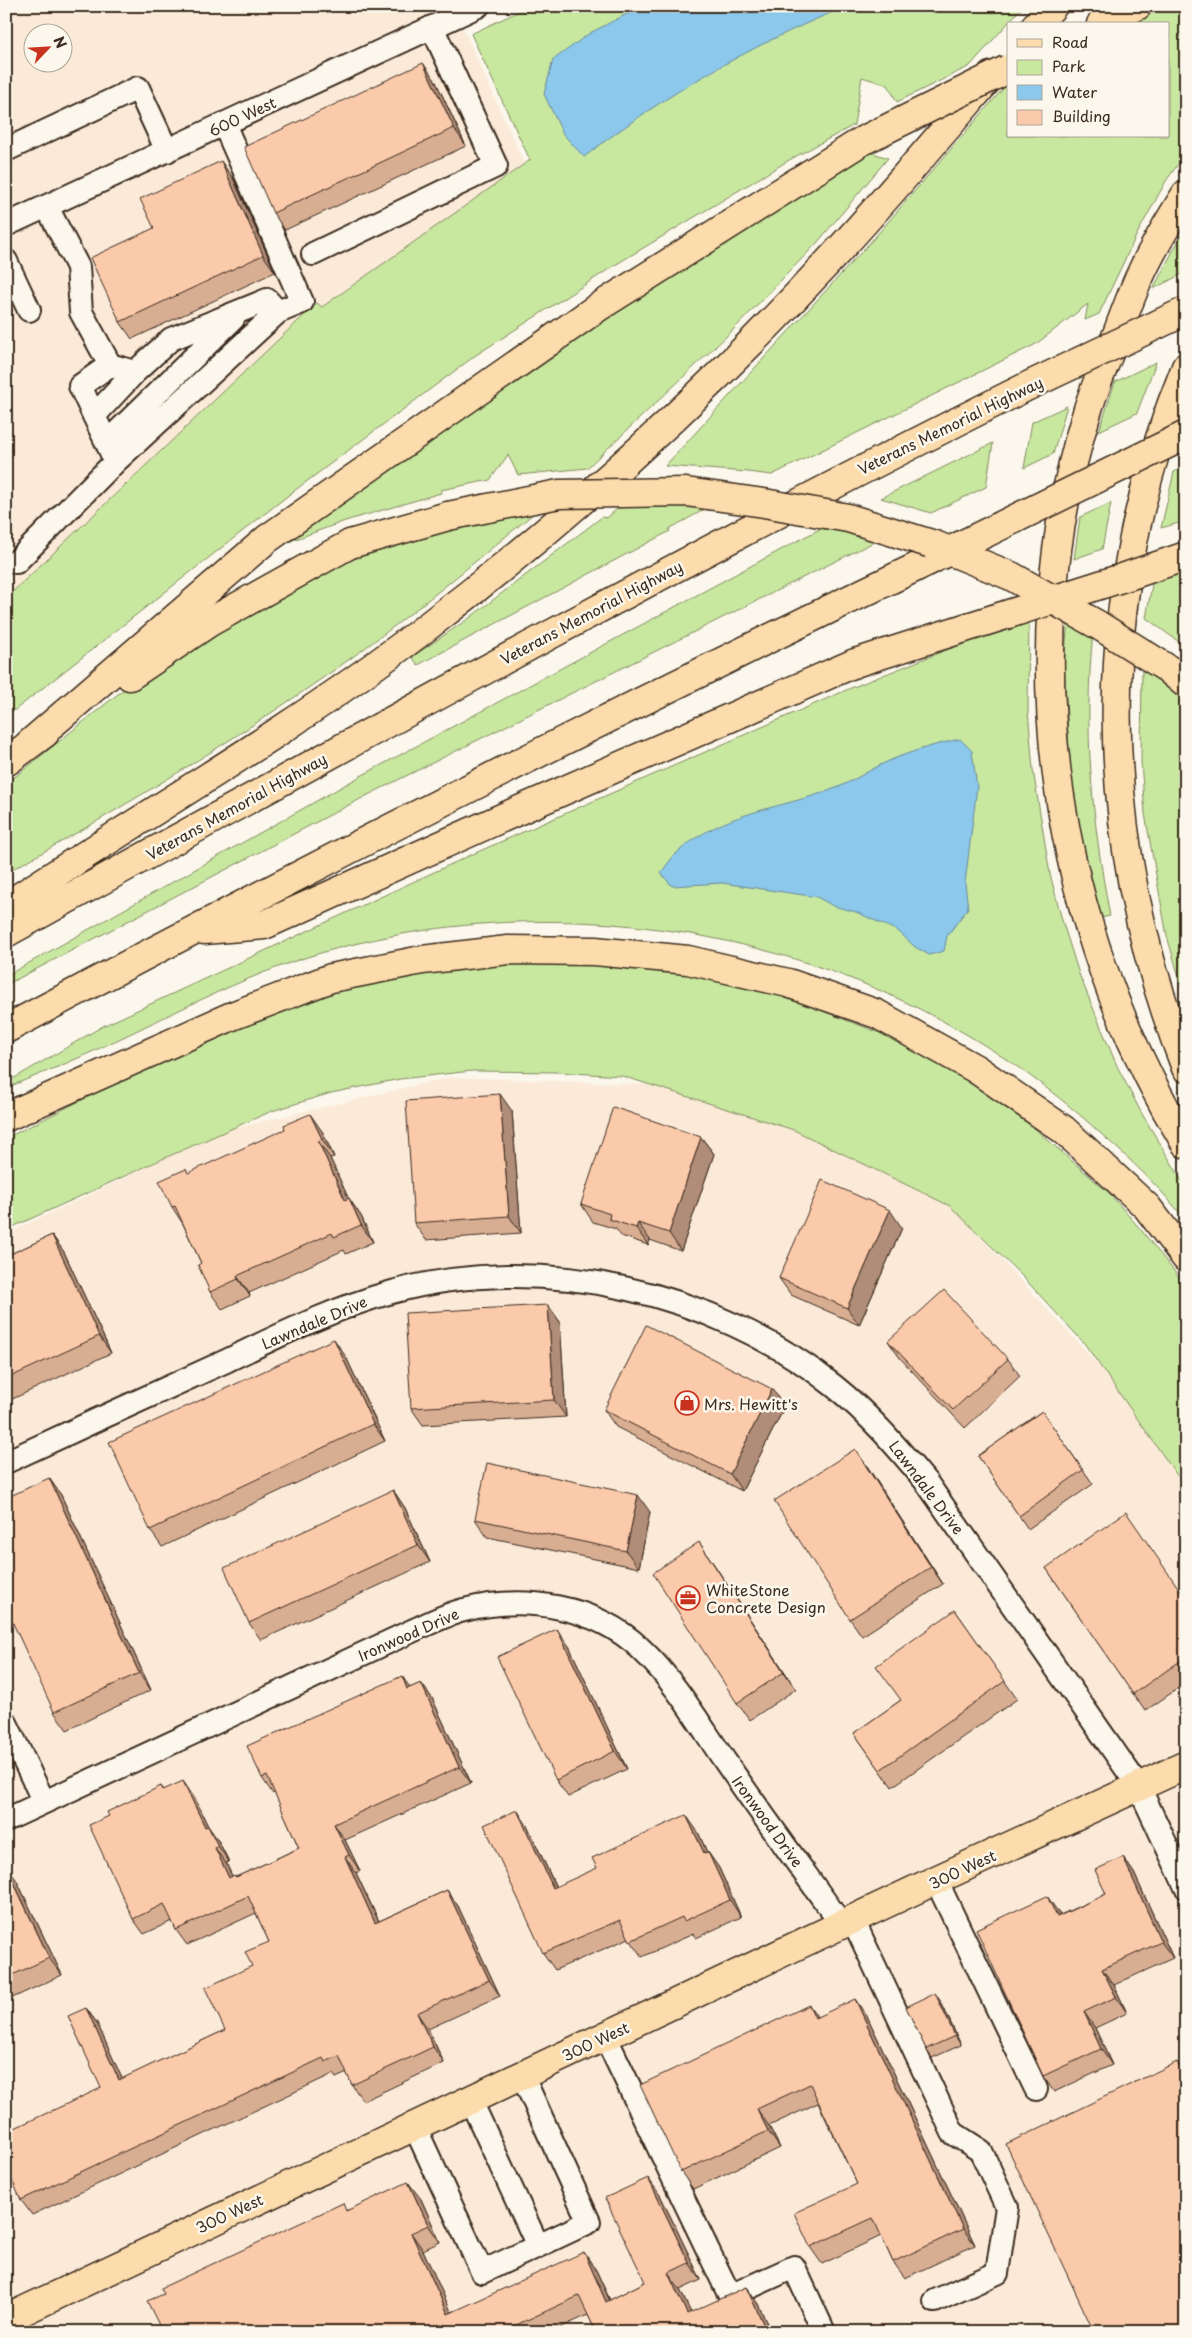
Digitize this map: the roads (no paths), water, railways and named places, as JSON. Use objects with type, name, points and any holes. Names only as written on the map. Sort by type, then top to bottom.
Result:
[{"type":"main road","points":[[1039,22],[1052,6]]},
{"type":"main road","points":[[6,906],[87,852],[233,763],[312,710],[416,635],[563,517],[647,443],[778,315],[876,209],[1007,57]]},
{"type":"main road","points":[[6,762],[267,539],[597,308],[862,141],[1007,69]]},
{"type":"main road","points":[[1186,194],[1139,278],[1087,411],[1070,478],[1058,554],[1051,628],[1050,667],[1057,780],[1068,849],[1087,924],[1111,993],[1136,1052],[1186,1144]]},
{"type":"main road","name":"Veterans Memorial Highway","points":[[6,933],[467,678],[696,555],[1030,386],[1186,311]]},
{"type":"main road","points":[[1186,367],[1154,453],[1139,516],[1124,595],[1116,708],[1118,782],[1126,856],[1133,892],[1158,990],[1186,1068]]},
{"type":"main road","points":[[6,1029],[190,932],[630,707],[1186,435]]},
{"type":"main road","points":[[29,744],[210,622],[350,544],[448,516],[559,494],[686,492],[764,502],[848,518],[934,545],[1011,576],[1098,625],[1168,669],[1186,684]]},
{"type":"main road","points":[[190,932],[264,926],[524,808],[855,663],[1186,556]]},
{"type":"main road","points":[[6,1118],[232,1016],[331,978],[422,960],[508,950],[595,951],[688,960],[788,983],[876,1014],[976,1069],[1064,1130],[1147,1207],[1186,1258]]},
{"type":"main road","name":"300 West","points":[[6,2319],[414,2125],[1186,1765]]},
{"type":"street","name":"600 West","points":[[6,226],[478,6]]},
{"type":"street","points":[[313,254],[496,166],[432,27]]},
{"type":"street","points":[[6,150],[138,88],[167,151]]},
{"type":"street","points":[[111,452],[278,312],[302,302],[224,124]]},
{"type":"street","points":[[47,206],[86,264],[81,312],[110,365],[135,372]]},
{"type":"street","points":[[6,261],[29,310]]},
{"type":"street","points":[[94,416],[135,372],[171,338],[239,313],[267,300],[278,312]]},
{"type":"street","points":[[16,562],[111,452],[239,313]]},
{"type":"street","points":[[110,365],[80,386],[111,452]]},
{"type":"street","name":"Lawndale Drive","points":[[6,1462],[334,1311],[395,1291],[451,1280],[511,1276],[554,1277],[622,1287],[688,1307],[739,1327],[787,1354],[833,1386],[889,1438],[927,1482],[1139,1787],[1186,1887]]},
{"type":"street","name":"Ironwood Drive","points":[[6,1820],[414,1630],[462,1610],[505,1602],[549,1605],[581,1613],[611,1626],[641,1649],[678,1690],[727,1765],[848,1922],[953,2133],[982,2151],[1007,2207],[996,2273],[935,2301]]},
{"type":"street","points":[[6,1723],[44,1802]]},
{"type":"street","points":[[936,1880],[1036,2089]]},
{"type":"street","points":[[605,2036],[730,2296],[794,2267],[824,2332]]},
{"type":"street","points":[[414,2125],[482,2272],[590,2222],[522,2075]]},
{"type":"street","points":[[470,2099],[538,2246]]},
{"type":"street","points":[[6,2319],[12,2332]]},
{"type":"water","points":[[642,6],[848,6],[778,36],[711,72],[646,112],[584,157],[563,134],[544,94],[553,60],[590,33]]},
{"type":"water","points":[[960,739],[972,751],[977,787],[965,883],[968,908],[947,936],[944,951],[929,955],[915,947],[898,931],[856,912],[833,906],[817,897],[722,883],[672,886],[661,873],[671,859],[695,838],[733,819],[836,788],[880,765],[909,753]]},
{"type":"place","name":"Mrs. Hewitt's","points":[[687,1403]]},
{"type":"place","name":"WhiteStone Concrete Design","points":[[688,1598]]}]
